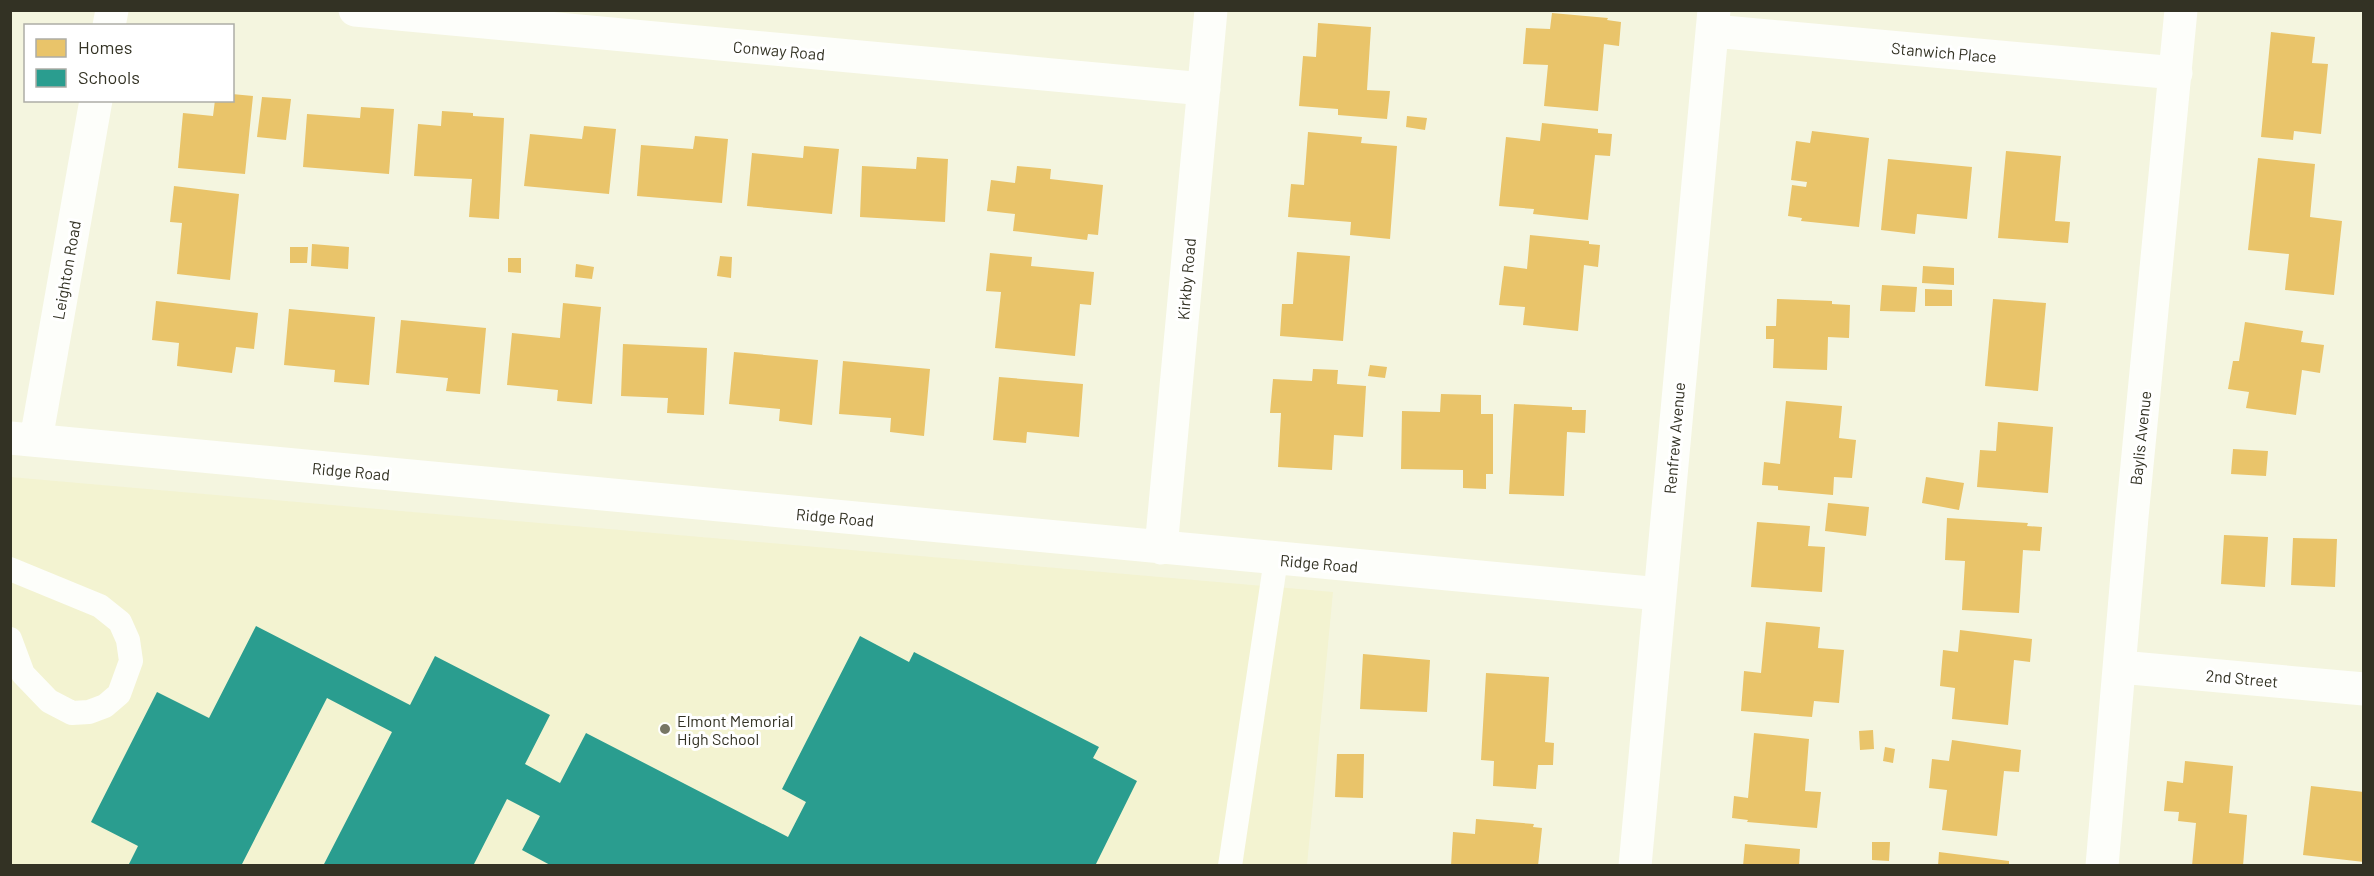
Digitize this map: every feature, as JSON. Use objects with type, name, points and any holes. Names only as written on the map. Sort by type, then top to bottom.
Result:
[{"type":"street","name":"Conway Road","points":[[355,10],[1204,89]]},
{"type":"street","name":"Kirkby Road","points":[[1161,548],[1212,10]]},
{"type":"street","name":"Baylis Avenue","points":[[2102,866],[2132,516],[2181,10]]},
{"type":"street","name":"Stanwich Place","points":[[1714,21],[2176,73]]},
{"type":"street","name":"Renfrew Avenue","points":[[1635,866],[1714,21]]},
{"type":"street","name":"Leighton Road","points":[[23,439],[96,102]]},
{"type":"street","name":"Ridge Road","points":[[23,439],[1660,594]]},
{"type":"street","name":"2nd Street","points":[[2120,667],[2364,689]]},
{"type":"lane","points":[[1230,866],[1276,559]]},
{"type":"lane","points":[[10,569],[100,606],[120,622],[128,640],[131,661],[118,694],[105,705],[89,712],[72,713],[49,701],[23,674],[10,639]]},
{"type":"shaded area","name":"Elmont Memorial High School","points":[[10,477],[1333,592],[1307,865],[11,865]]},
{"type":"building: Homes","points":[[1552,13],[1608,18],[1607,20],[1621,22],[1619,46],[1604,44],[1598,111],[1544,106],[1548,65],[1523,64],[1526,28],[1550,29]]},
{"type":"building: Homes","points":[[1318,23],[1371,27],[1367,90],[1390,91],[1387,119],[1338,115],[1338,109],[1299,106],[1303,56],[1316,57]]},
{"type":"building: Homes","points":[[2271,32],[2315,37],[2312,63],[2328,64],[2321,134],[2294,131],[2293,140],[2261,137]]},
{"type":"building: Homes","points":[[234,94],[253,96],[245,174],[178,168],[183,113],[213,116],[215,102],[234,102]]},
{"type":"building: Homes","points":[[262,97],[291,99],[286,140],[257,137]]},
{"type":"building: Homes","points":[[361,107],[394,109],[389,174],[303,167],[307,114],[360,118]]},
{"type":"building: Homes","points":[[442,111],[504,118],[499,219],[469,217],[472,179],[414,176],[418,124],[441,126]]},
{"type":"building: Homes","points":[[1407,116],[1427,118],[1425,130],[1406,127]]},
{"type":"building: Homes","points":[[1542,123],[1598,129],[1598,133],[1612,134],[1610,156],[1595,155],[1588,220],[1533,214],[1534,209],[1499,206],[1506,137],[1540,141]]},
{"type":"building: Homes","points":[[584,126],[616,129],[609,194],[524,186],[530,134],[582,139]]},
{"type":"building: Homes","points":[[1812,131],[1869,138],[1859,227],[1801,221],[1802,218],[1788,216],[1792,185],[1806,187],[1807,182],[1791,180],[1796,141],[1810,143]]},
{"type":"building: Homes","points":[[1308,132],[1362,137],[1361,143],[1397,146],[1390,239],[1350,235],[1351,222],[1288,217],[1291,184],[1304,185]]},
{"type":"building: Homes","points":[[695,136],[728,139],[722,203],[637,196],[641,145],[693,149]]},
{"type":"building: Homes","points":[[804,146],[839,149],[832,214],[747,206],[752,153],[803,158]]},
{"type":"building: Homes","points":[[2006,151],[2061,156],[2055,221],[2070,222],[2068,243],[1998,238]]},
{"type":"building: Homes","points":[[917,157],[948,159],[945,222],[860,217],[862,166],[916,169]]},
{"type":"building: Homes","points":[[2258,158],[2315,164],[2310,217],[2342,221],[2334,295],[2285,290],[2289,254],[2248,250]]},
{"type":"building: Homes","points":[[1888,159],[1972,167],[1967,219],[1917,214],[1915,234],[1881,230]]},
{"type":"building: Homes","points":[[1017,166],[1051,169],[1050,179],[1103,185],[1098,235],[1088,234],[1087,240],[1013,231],[1015,214],[987,211],[991,180],[1015,183]]},
{"type":"building: Homes","points":[[174,186],[239,194],[230,280],[177,274],[182,223],[170,222]]},
{"type":"building: Homes","points":[[1530,235],[1589,241],[1589,244],[1600,245],[1598,267],[1584,265],[1578,331],[1523,325],[1525,307],[1499,305],[1504,266],[1527,269]]},
{"type":"building: Homes","points":[[312,244],[349,247],[348,269],[311,266]]},
{"type":"building: Homes","points":[[290,247],[308,247],[307,263],[290,263]]},
{"type":"building: Homes","points":[[1297,252],[1350,256],[1343,341],[1280,336],[1282,304],[1293,304]]},
{"type":"building: Homes","points":[[990,253],[1032,257],[1031,266],[1094,272],[1091,305],[1080,304],[1075,356],[995,348],[1001,292],[986,291]]},
{"type":"building: Homes","points":[[720,256],[732,257],[731,278],[717,276]]},
{"type":"building: Homes","points":[[508,258],[521,258],[521,273],[508,272]]},
{"type":"building: Homes","points":[[576,264],[594,267],[592,279],[575,277]]},
{"type":"building: Homes","points":[[1923,266],[1954,268],[1954,285],[1922,283]]},
{"type":"building: Homes","points":[[1882,285],[1917,287],[1915,312],[1880,311]]},
{"type":"building: Homes","points":[[1925,289],[1952,290],[1952,306],[1925,306]]},
{"type":"building: Homes","points":[[1777,299],[1832,301],[1832,304],[1850,305],[1849,338],[1828,337],[1827,370],[1773,368],[1774,339],[1766,339],[1766,326],[1776,326]]},
{"type":"building: Homes","points":[[1993,299],[2046,303],[2038,391],[1985,386]]},
{"type":"building: Homes","points":[[156,301],[258,313],[254,349],[236,347],[232,373],[177,366],[179,343],[152,340]]},
{"type":"building: Homes","points":[[563,303],[601,307],[592,404],[557,401],[558,390],[507,385],[512,333],[560,338]]},
{"type":"building: Homes","points":[[289,309],[375,317],[369,385],[334,382],[335,370],[284,365]]},
{"type":"building: Homes","points":[[401,320],[486,328],[480,394],[446,391],[448,378],[396,373]]},
{"type":"building: Homes","points":[[2245,322],[2303,331],[2301,342],[2324,345],[2320,373],[2302,370],[2296,415],[2246,408],[2249,392],[2228,389],[2233,361],[2239,361]]},
{"type":"building: Homes","points":[[623,344],[707,348],[704,415],[667,413],[668,398],[621,396]]},
{"type":"building: Homes","points":[[734,352],[818,360],[812,425],[779,421],[780,409],[729,404]]},
{"type":"building: Homes","points":[[843,361],[930,369],[924,436],[890,432],[891,418],[839,414]]},
{"type":"building: Homes","points":[[1370,365],[1387,367],[1385,378],[1368,376]]},
{"type":"building: Homes","points":[[1313,369],[1338,370],[1337,384],[1366,386],[1363,437],[1334,435],[1332,470],[1278,467],[1281,413],[1270,413],[1273,379],[1312,381]]},
{"type":"building: Homes","points":[[999,377],[1083,384],[1079,437],[1027,432],[1026,443],[993,440]]},
{"type":"building: Homes","points":[[1441,394],[1481,395],[1481,414],[1493,414],[1493,474],[1486,474],[1486,489],[1463,488],[1463,470],[1401,469],[1402,411],[1440,412]]},
{"type":"building: Homes","points":[[1786,401],[1842,406],[1839,438],[1856,440],[1852,478],[1834,477],[1833,495],[1778,490],[1778,486],[1762,485],[1764,462],[1780,464]]},
{"type":"building: Homes","points":[[1514,404],[1572,407],[1572,410],[1586,410],[1585,433],[1567,432],[1564,496],[1509,494]]},
{"type":"building: Homes","points":[[1998,422],[2053,427],[2048,493],[1977,487],[1980,450],[1996,451]]},
{"type":"building: Homes","points":[[2233,449],[2268,451],[2266,476],[2231,474]]},
{"type":"building: Homes","points":[[1926,477],[1964,483],[1959,510],[1922,503]]},
{"type":"building: Homes","points":[[1828,503],[1869,507],[1866,536],[1825,531]]},
{"type":"building: Homes","points":[[1947,518],[2028,523],[2027,526],[2042,527],[2040,551],[2023,550],[2019,613],[1962,610],[1965,561],[1945,560]]},
{"type":"building: Homes","points":[[1757,522],[1810,526],[1808,546],[1825,547],[1822,592],[1751,587]]},
{"type":"building: Homes","points":[[2224,535],[2268,537],[2265,587],[2221,584]]},
{"type":"building: Homes","points":[[2293,538],[2337,539],[2335,587],[2291,585]]},
{"type":"building: Homes","points":[[1766,622],[1820,627],[1818,648],[1844,650],[1839,703],[1814,701],[1812,717],[1741,711],[1744,671],[1761,673]]},
{"type":"building: Homes","points":[[1960,630],[2032,639],[2030,662],[2014,660],[2008,725],[1952,719],[1955,688],[1940,686],[1943,650],[1958,652]]},
{"type":"building: Homes","points":[[1363,654],[1430,660],[1427,712],[1360,709]]},
{"type":"building: Homes","points":[[1486,673],[1549,677],[1545,742],[1554,743],[1553,765],[1538,765],[1536,789],[1493,786],[1494,761],[1481,760]]},
{"type":"building: Homes","points":[[1873,730],[1874,749],[1860,750],[1859,731]]},
{"type":"building: Homes","points":[[1754,733],[1809,739],[1805,791],[1821,792],[1817,828],[1747,822],[1748,820],[1732,818],[1734,796],[1748,798]]},
{"type":"building: Homes","points":[[1952,740],[2021,750],[2019,772],[2004,771],[1997,836],[1942,830],[1947,790],[1929,788],[1932,759],[1949,761]]},
{"type":"building: Homes","points":[[1885,747],[1895,749],[1893,763],[1883,761]]},
{"type":"building: Homes","points":[[1337,754],[1364,754],[1363,798],[1335,797]]},
{"type":"building: Homes","points":[[2185,761],[2233,766],[2229,813],[2247,815],[2243,866],[2192,866],[2196,823],[2178,821],[2179,812],[2164,811],[2167,781],[2183,783]]},
{"type":"building: Homes","points":[[2311,786],[2364,792],[2364,862],[2303,855]]},
{"type":"building: Homes","points":[[1476,819],[1534,824],[1533,827],[1542,828],[1538,866],[1451,866],[1453,832],[1475,834]]},
{"type":"building: Homes","points":[[1872,842],[1890,842],[1889,861],[1872,860]]},
{"type":"building: Homes","points":[[1745,844],[1800,849],[1799,866],[1743,866]]},
{"type":"building: Homes","points":[[1939,852],[2009,861],[2009,866],[1938,866]]},
{"type":"building: Schools","points":[[256,626],[410,705],[435,656],[550,715],[525,764],[560,783],[586,733],[788,837],[806,802],[782,789],[860,636],[909,662],[914,652],[1099,747],[1093,758],[1137,781],[1095,866],[552,866],[522,850],[540,816],[507,799],[473,866],[323,866],[392,732],[327,698],[241,866],[128,866],[138,846],[91,822],[157,692],[209,718]]},
{"type":"place","name":"Elmont Memorial High School","points":[[665,729]]}]
